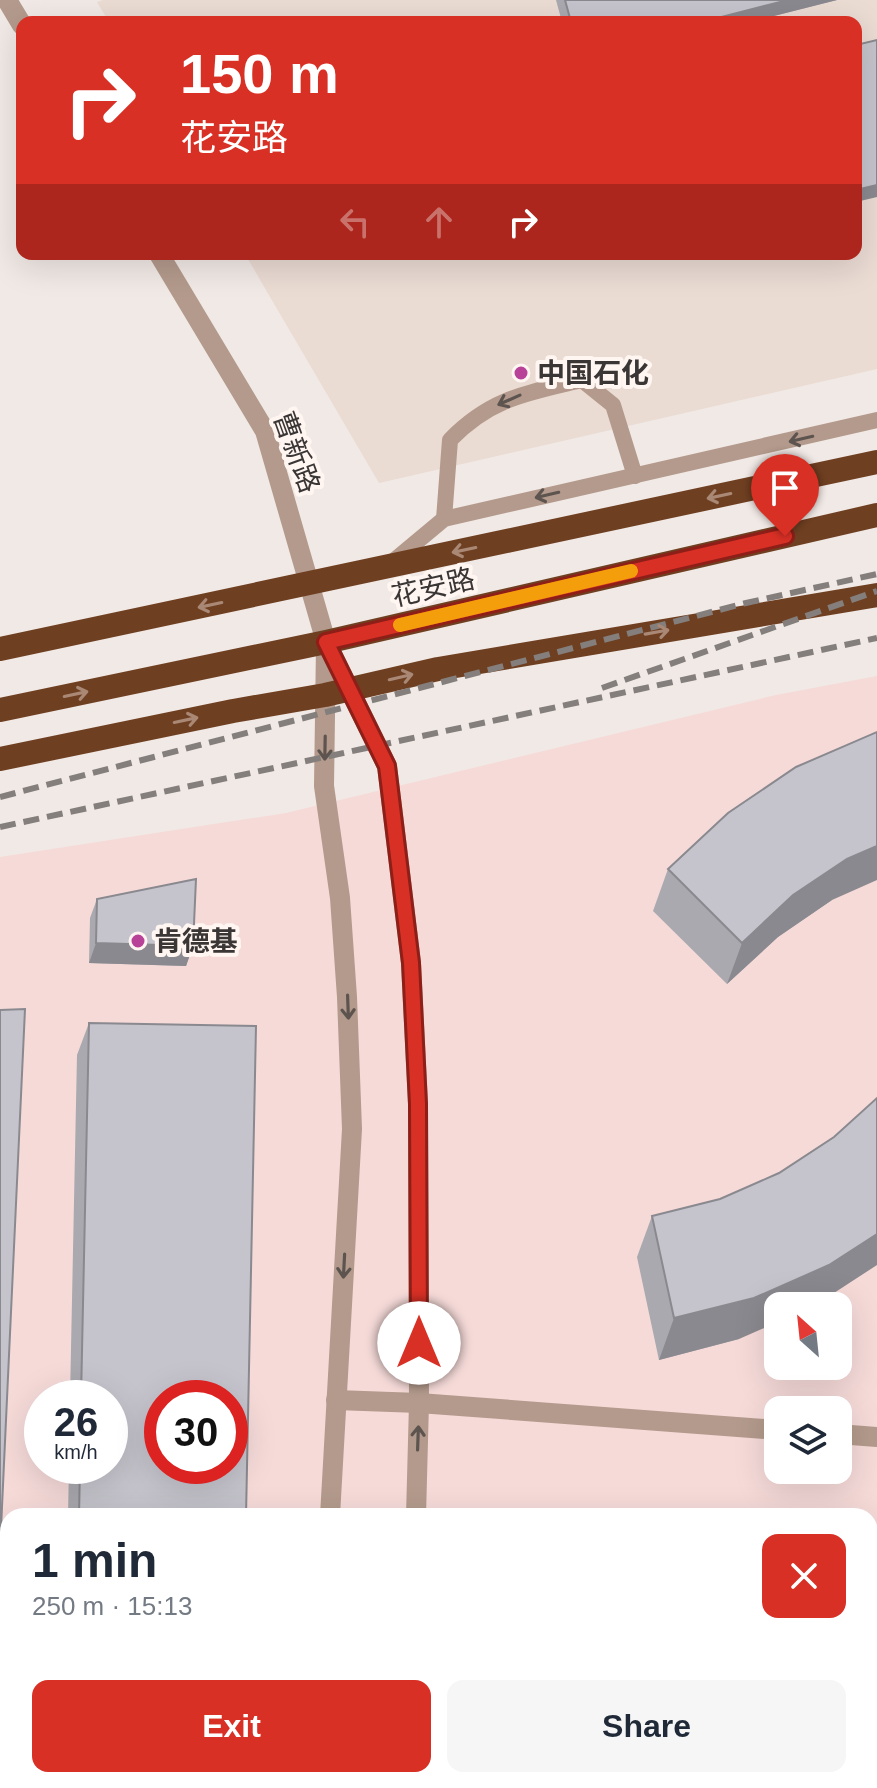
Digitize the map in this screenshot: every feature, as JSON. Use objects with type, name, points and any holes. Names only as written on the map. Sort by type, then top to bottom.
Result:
[{"type":"highway","name":"花安路","points":[[0,649],[877,462]]},
{"type":"highway","name":"花安路","points":[[0,710],[326,642],[877,515]]},
{"type":"highway","points":[[0,759],[325,695],[438,669],[877,595]]},
{"type":"street","name":"曹新路","points":[[163,260],[265,431],[326,642]]},
{"type":"street","points":[[326,642],[387,766],[411,963],[418,1104],[416,1508]]},
{"type":"street","points":[[326,642],[324,786],[341,912],[352,1129],[330,1508]]},
{"type":"street","points":[[336,1400],[419,1403],[764,1429]]},
{"type":"street","points":[[852,1435],[877,1437]]},
{"type":"lane","points":[[444,519],[450,440],[471,419],[514,396],[582,380],[613,405],[635,476]]},
{"type":"lane","points":[[387,567],[444,519],[877,420]]},
{"type":"shaded area","points":[[877,0],[877,369],[379,483],[249,260],[862,260],[862,16],[105,16],[97,2]]},
{"type":"shaded area","points":[[877,676],[877,1508],[0,1508],[0,857],[286,813],[776,695]]},
{"type":"building","points":[[565,0],[788,0],[725,16],[569,16]]},
{"type":"building","points":[[877,40],[877,185],[862,189],[862,44]]},
{"type":"building","points":[[877,732],[877,846],[847,859],[793,895],[742,943],[668,869],[728,813],[796,767]]},
{"type":"building","name":"肯德基","points":[[196,879],[193,946],[96,943],[97,899]]},
{"type":"building","points":[[25,1009],[2,1508],[0,1508],[0,1010]]},
{"type":"building","points":[[89,1023],[256,1026],[248,1418],[248,1380],[144,1380],[144,1484],[247,1484],[246,1508],[79,1508],[80,1484],[128,1484],[128,1380],[81,1380]]},
{"type":"building","points":[[877,1098],[877,1234],[829,1265],[754,1298],[674,1318],[652,1216],[720,1199],[779,1173],[834,1137]]},
{"type":"railway","points":[[0,797],[746,603],[877,574]]},
{"type":"railway","points":[[602,688],[877,591]]},
{"type":"railway","points":[[0,827],[877,638]]},
{"type":"slow traffic","points":[[400,625],[631,571]]},
{"type":"place","name":"中国石化","points":[[521,373]]},
{"type":"place","name":"肯德基","points":[[138,941]]},
{"type":"route","points":[[419,1343],[418,1104],[411,963],[402,878],[387,766],[326,642],[785,536]]}]
